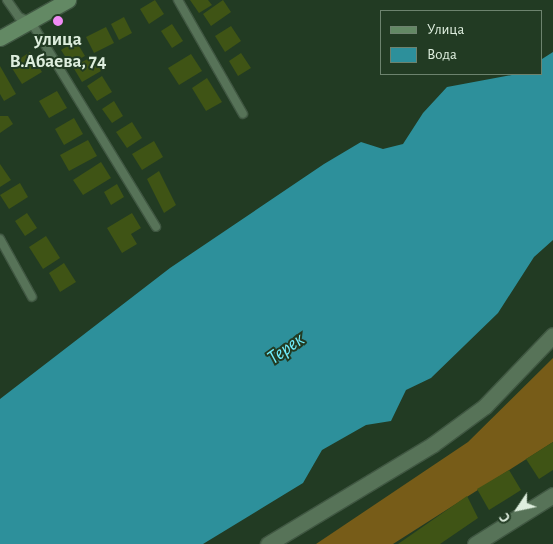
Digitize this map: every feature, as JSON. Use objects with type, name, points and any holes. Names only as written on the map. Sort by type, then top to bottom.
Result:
[{"type":"main road","points":[[0,38],[68,0]]},
{"type":"street","points":[[268,544],[432,445],[485,406],[553,335]]},
{"type":"street","points":[[475,544],[553,495]]},
{"type":"lane","points":[[7,0],[19,17],[31,22],[156,227]]},
{"type":"lane","points":[[178,0],[243,114]]},
{"type":"lane","points":[[0,239],[32,297]]},
{"type":"shaded area","points":[[553,358],[553,442],[393,544],[316,544],[468,442]]},
{"type":"water","name":"Терек","points":[[553,52],[553,240],[534,257],[498,313],[431,378],[406,390],[391,421],[366,425],[322,450],[303,483],[203,544],[0,544],[0,399],[170,268],[324,164],[361,142],[383,149],[403,144],[423,113],[447,87],[512,75],[543,75],[543,58]]},
{"type":"building","points":[[155,0],[164,14],[149,24],[140,9]]},
{"type":"building","points":[[190,0],[208,0],[212,5],[199,13]]},
{"type":"building","points":[[223,0],[231,12],[211,26],[203,14]]},
{"type":"building","points":[[124,17],[132,33],[119,40],[111,24]]},
{"type":"building","points":[[172,24],[183,41],[172,48],[161,31]]},
{"type":"building","points":[[231,26],[241,41],[225,52],[215,36]]},
{"type":"building","points":[[106,27],[114,43],[94,53],[86,37]]},
{"type":"building","points":[[76,41],[85,56],[70,64],[61,50]]},
{"type":"building","points":[[30,52],[42,72],[22,84],[10,65]]},
{"type":"building","points":[[241,53],[251,68],[238,76],[229,61]]},
{"type":"building","points":[[191,54],[202,71],[179,85],[168,68]]},
{"type":"building","points":[[93,56],[101,71],[82,82],[73,67]]},
{"type":"building","points":[[0,66],[16,94],[4,101],[0,94]]},
{"type":"building","points":[[102,76],[112,92],[97,101],[87,86]]},
{"type":"building","points":[[207,78],[222,102],[206,111],[192,88]]},
{"type":"building","points":[[57,91],[67,108],[49,118],[39,101]]},
{"type":"building","points":[[114,101],[123,116],[112,123],[102,109]]},
{"type":"building","points":[[0,116],[8,116],[13,124],[0,133]]},
{"type":"building","points":[[74,118],[83,134],[64,145],[55,129]]},
{"type":"building","points":[[132,122],[142,138],[127,148],[116,132]]},
{"type":"building","points":[[88,140],[97,156],[69,171],[60,155]]},
{"type":"building","points":[[154,141],[163,157],[142,170],[132,154]]},
{"type":"building","points":[[101,162],[111,178],[83,195],[73,180]]},
{"type":"building","points":[[0,164],[11,180],[0,187]]},
{"type":"building","points":[[159,171],[176,205],[164,213],[147,179]]},
{"type":"building","points":[[20,183],[28,197],[9,209],[0,195]]},
{"type":"building","points":[[117,184],[124,197],[111,205],[104,192]]},
{"type":"building","points":[[27,213],[37,228],[25,236],[15,221]]},
{"type":"building","points":[[132,213],[141,228],[131,234],[137,244],[122,253],[107,228]]},
{"type":"building","points":[[46,236],[60,258],[43,269],[29,247]]},
{"type":"building","points":[[64,263],[76,282],[60,292],[49,273]]},
{"type":"building","points":[[553,442],[553,470],[539,479],[526,459]]},
{"type":"building","points":[[509,470],[521,490],[489,510],[477,489]]},
{"type":"building","points":[[467,496],[478,518],[440,544],[398,544]]},
{"type":"place","name":"улица В.Абаева, 74","points":[[58,21]]}]
